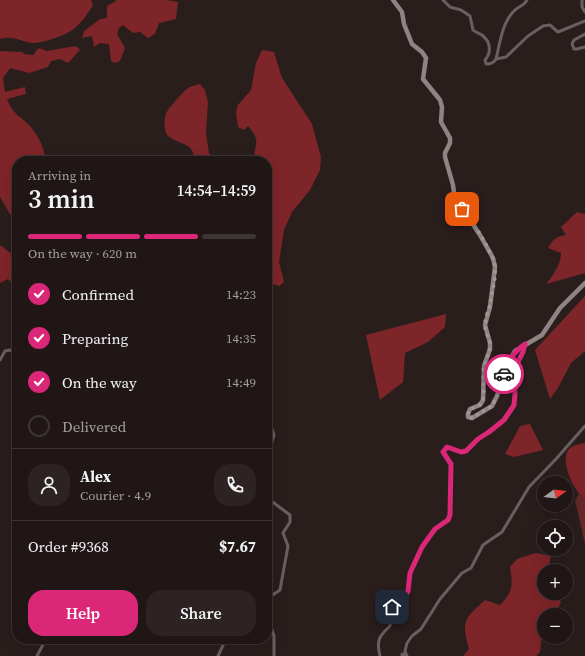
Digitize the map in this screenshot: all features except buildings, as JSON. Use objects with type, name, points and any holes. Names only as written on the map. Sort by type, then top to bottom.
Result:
[{"type":"main road","points":[[393,0],[402,12],[404,24],[412,44],[422,52],[426,58],[423,77],[424,82],[438,97],[442,104],[441,122],[450,138],[450,143],[445,152],[445,156],[453,185],[455,202],[466,214],[480,235],[493,258],[495,268],[490,307],[485,324],[490,349],[484,366],[483,400],[480,405],[470,409],[468,417],[472,418],[492,406],[508,363],[515,351],[542,335],[560,308],[585,283]]},
{"type":"street","points":[[443,0],[450,7],[468,14],[471,19],[473,30],[480,33],[488,41],[490,47],[485,63],[490,64],[495,62],[503,28],[513,12],[527,0]]},
{"type":"street","points":[[582,0],[582,7],[585,12]]},
{"type":"street","points":[[496,58],[506,57],[528,36],[543,26],[550,25],[558,32],[585,21]]},
{"type":"street","points":[[585,34],[574,40],[572,44],[574,49],[577,50],[585,47]]},
{"type":"street","points":[[380,656],[378,648],[379,640],[381,633],[390,626],[392,607],[403,600],[408,591],[410,573],[422,547],[435,529],[448,520],[450,515],[451,464],[443,452],[444,449],[447,447],[461,452],[466,451],[478,439],[504,420],[514,405],[515,368],[523,352],[525,344]]},
{"type":"street","points":[[0,360],[5,351],[10,350],[12,351]]},
{"type":"street","points":[[407,656],[405,651],[407,643],[412,636],[421,629],[440,599],[462,572],[471,568],[483,545],[502,532],[528,487],[556,459],[585,426]]},
{"type":"street","points":[[272,430],[274,435],[272,441]]},
{"type":"street","points":[[272,502],[290,515],[290,522],[284,533],[288,546],[280,590],[272,595]]},
{"type":"street","points":[[272,630],[274,636],[274,656]]},
{"type":"street","points":[[37,656],[43,644]]},
{"type":"street","points":[[218,656],[224,644]]},
{"type":"street","points":[[402,656],[402,654],[407,656]]},
{"type":"shaded area","points":[[0,0],[91,0],[93,5],[81,23],[71,31],[60,37],[33,43],[14,38],[0,39]]},
{"type":"shaded area","points":[[115,0],[167,0],[178,2],[176,19],[159,23],[155,34],[148,38],[140,32],[133,33],[123,25],[119,28],[117,34],[125,48],[120,61],[115,63],[111,61],[109,44],[100,43],[94,47],[92,36],[82,38],[84,31],[100,19],[107,18],[107,6],[116,1]]},
{"type":"shaded area","points":[[76,46],[80,50],[68,63],[60,59],[51,61],[48,67],[29,73],[10,68],[3,78],[5,92],[25,87],[26,94],[7,99],[12,109],[31,127],[41,143],[45,156],[12,156],[12,217],[0,197],[0,51],[22,52],[24,54],[34,55],[39,48],[47,51]]},
{"type":"shaded area","points":[[262,50],[274,52],[282,78],[312,124],[321,157],[320,170],[310,190],[292,212],[284,230],[279,262],[284,282],[279,286],[272,284],[272,156],[254,156],[256,143],[255,136],[248,126],[244,130],[238,127],[236,112],[238,105],[251,90],[256,63]]},
{"type":"shaded area","points":[[200,84],[205,90],[208,102],[206,133],[209,153],[212,156],[193,156],[192,150],[189,147],[171,138],[165,131],[165,116],[167,111],[179,96],[192,86]]},
{"type":"shaded area","points":[[577,212],[585,214],[585,273],[546,284],[556,270],[561,257],[561,253],[548,248],[555,239],[566,235],[561,227]]},
{"type":"shaded area","points":[[0,245],[12,254],[12,283],[8,279],[0,283]]},
{"type":"shaded area","points":[[585,296],[585,351],[571,363],[558,388],[550,399],[535,350]]},
{"type":"shaded area","points":[[446,314],[445,327],[428,342],[405,353],[403,382],[380,400],[366,335]]},
{"type":"shaded area","points":[[530,424],[543,450],[514,457],[505,454],[520,426]]},
{"type":"shaded area","points":[[585,443],[585,499],[573,485],[573,476],[569,476],[567,467],[567,453],[570,448],[575,445]]},
{"type":"shaded area","points":[[579,494],[585,499],[585,544],[575,500]]},
{"type":"shaded area","points":[[536,553],[537,556],[551,556],[549,564],[537,564],[537,600],[560,600],[561,602],[558,608],[537,608],[537,644],[541,644],[540,652],[536,656],[463,656],[469,649],[465,632],[466,621],[485,600],[500,605],[510,592],[512,579],[510,567],[517,559]]},
{"type":"way so far","points":[[462,209],[480,235],[493,258],[495,268],[490,307],[485,324],[490,349],[484,366],[483,400],[480,405],[470,409],[468,417],[472,418],[492,406],[504,374]]},
{"type":"route","points":[[392,607],[403,600],[408,591],[410,573],[422,547],[435,529],[448,520],[450,515],[451,464],[443,452],[444,449],[447,447],[461,452],[466,451],[478,439],[504,420],[514,405],[515,368],[523,352],[525,344],[515,351],[504,374]]}]
